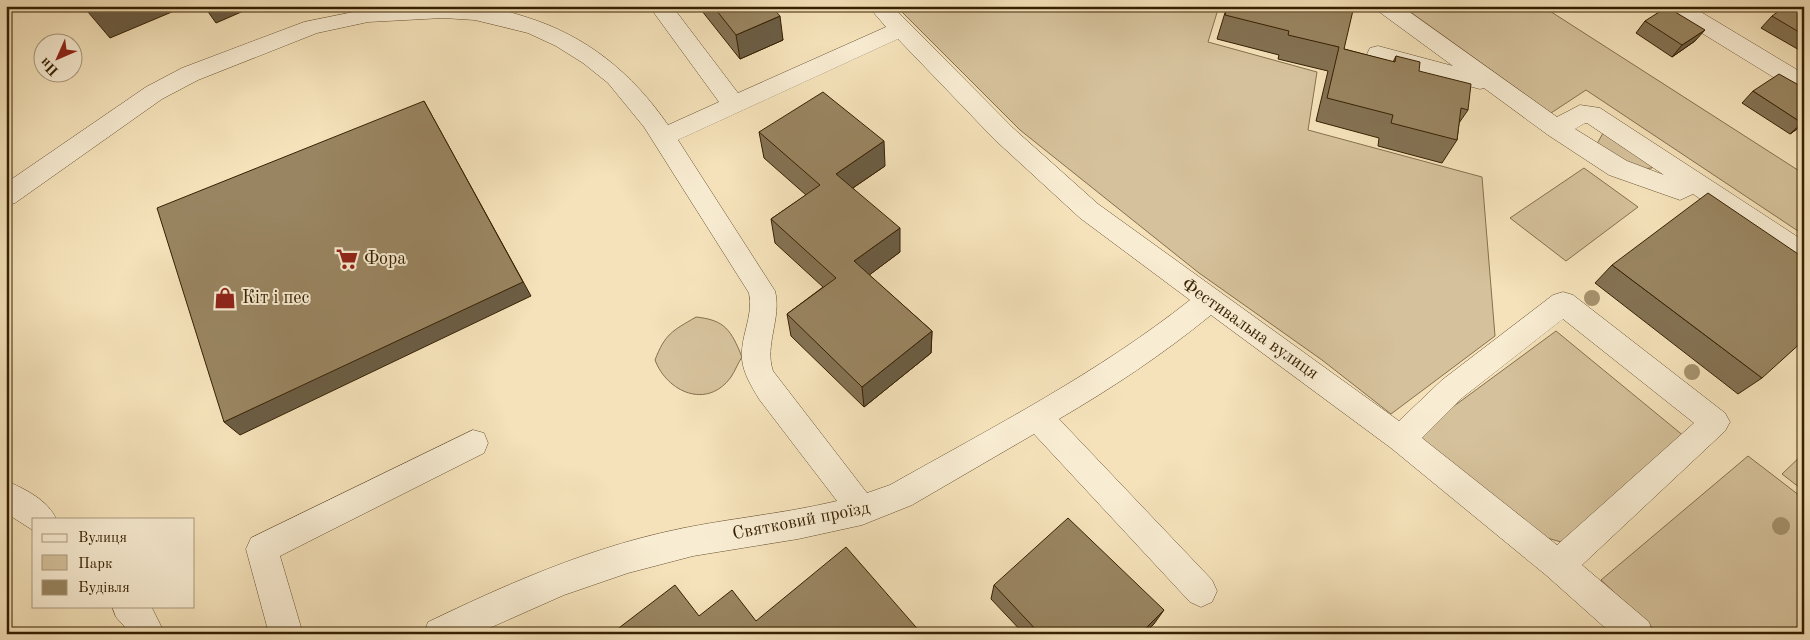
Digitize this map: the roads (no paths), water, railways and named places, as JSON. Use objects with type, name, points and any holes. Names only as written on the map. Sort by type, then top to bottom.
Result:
[{"type":"street","points":[[660,6],[734,105]]},
{"type":"street","name":"Фестивальна вулиця","points":[[879,6],[1050,178],[1121,236],[1401,438],[1558,565],[1637,634]]},
{"type":"street","points":[[1386,6],[1558,129],[1618,168],[1686,185],[1804,255]]},
{"type":"street","points":[[1674,6],[1804,85]]},
{"type":"street","points":[[6,196],[154,93],[190,74],[319,25],[409,9],[471,9],[546,31],[579,48],[624,85],[663,137],[762,291],[766,301],[756,354],[759,372],[780,406],[862,510]]},
{"type":"street","points":[[663,137],[901,29]]},
{"type":"street","points":[[1378,54],[1497,86]]},
{"type":"street","points":[[1558,129],[1580,114],[1592,114],[1686,185],[1804,269]]},
{"type":"street","name":"Святковий проїзд","points":[[440,634],[534,591],[629,556],[693,541],[816,520],[862,510],[900,495],[1081,392],[1155,344],[1210,300]]},
{"type":"street","points":[[1401,438],[1452,389],[1563,303],[1715,422],[1558,565]]},
{"type":"street","points":[[1037,417],[1202,591]]},
{"type":"street","points":[[286,634],[262,549],[473,443]]},
{"type":"street","points":[[6,495],[40,518]]},
{"type":"street","points":[[130,608],[141,620],[149,634]]},
{"type":"place","name":"Фора","points":[[347,259]]},
{"type":"place","name":"Кіт і пес","points":[[225,298]]}]
